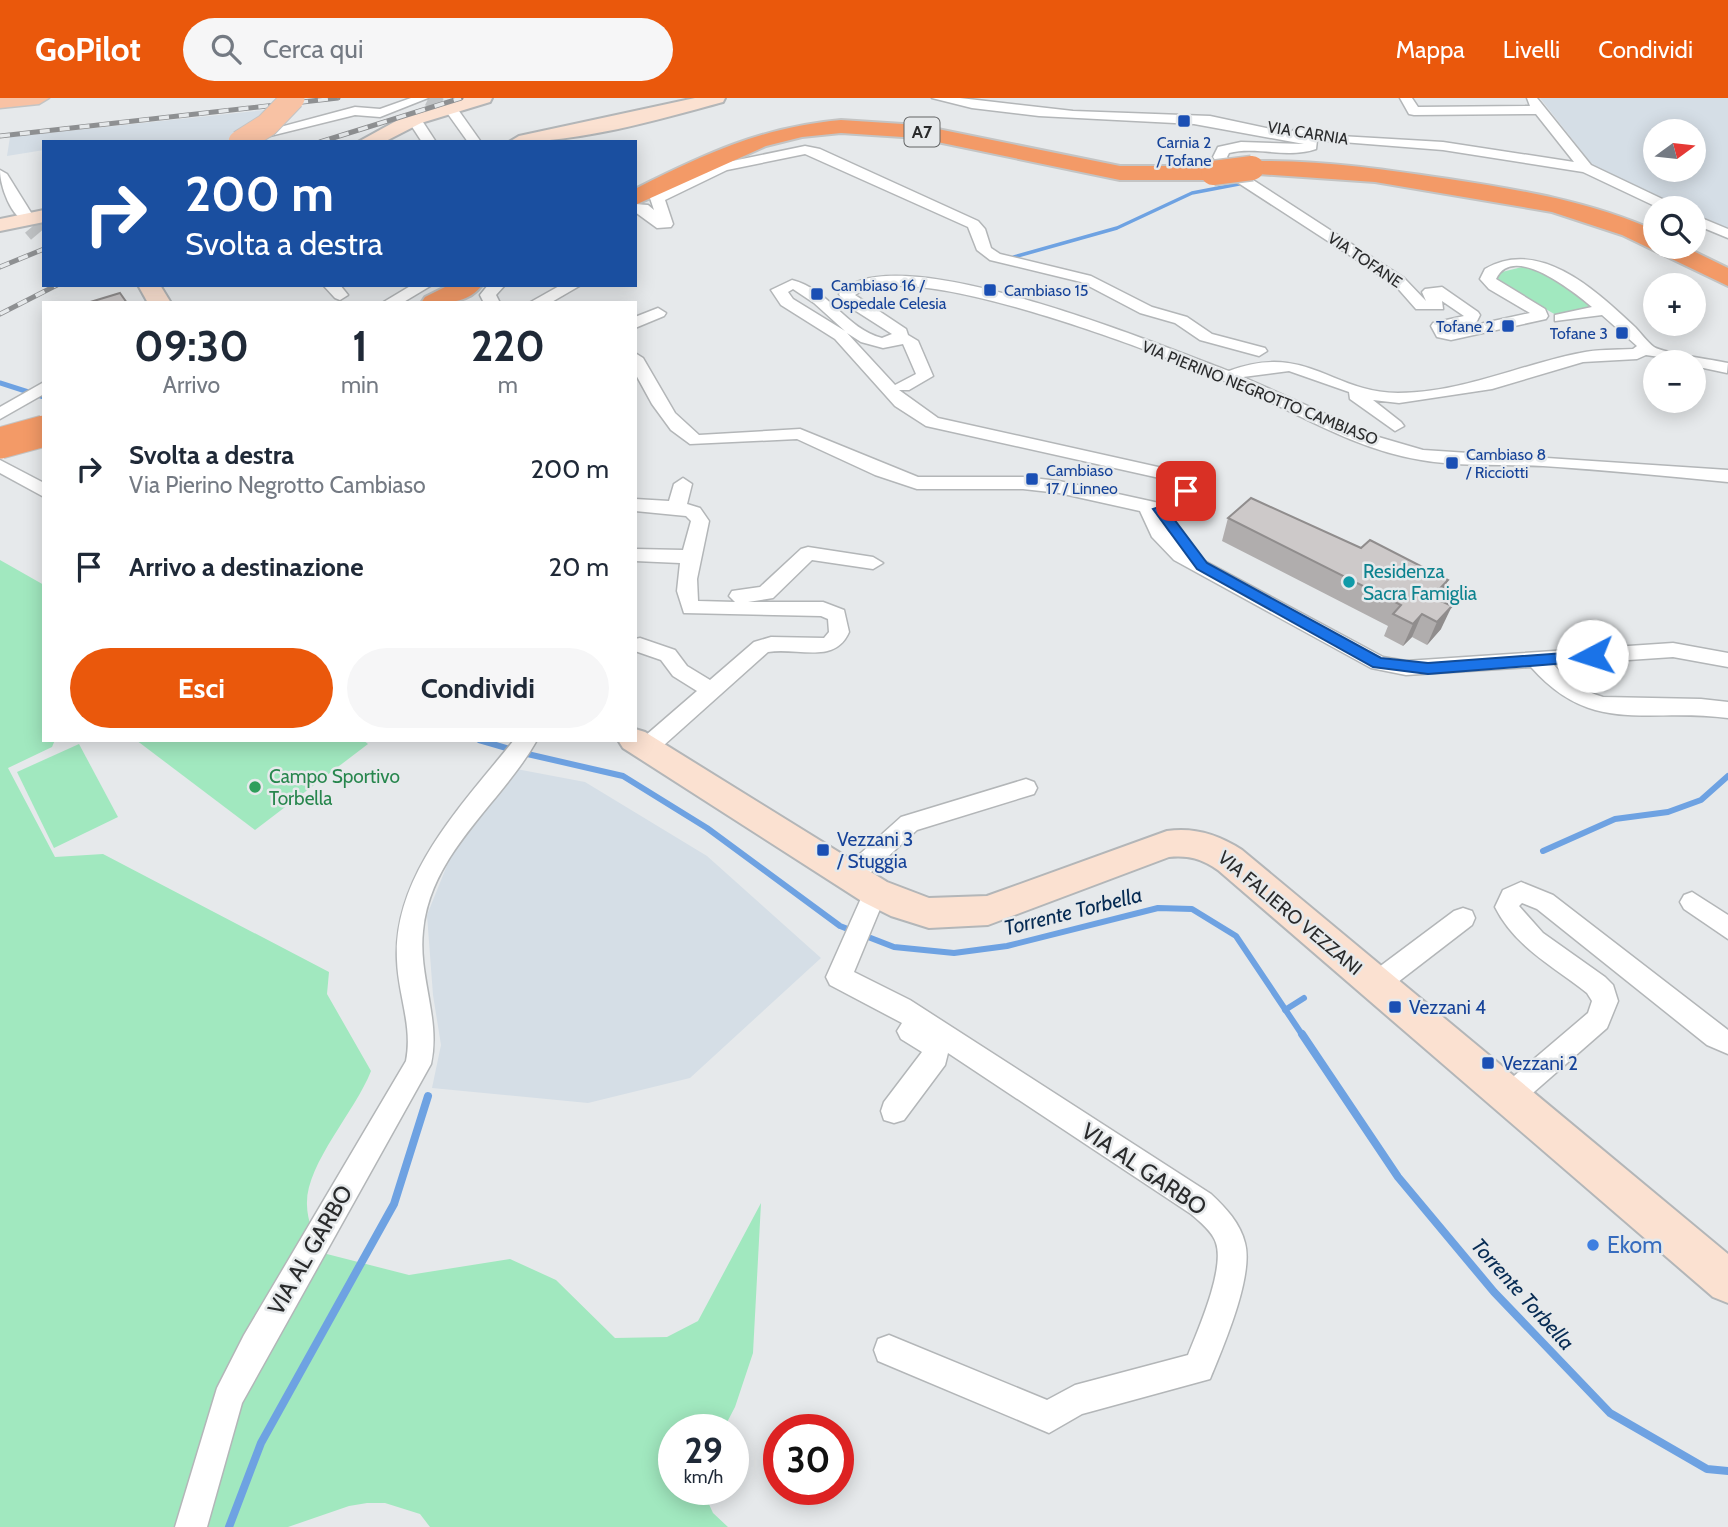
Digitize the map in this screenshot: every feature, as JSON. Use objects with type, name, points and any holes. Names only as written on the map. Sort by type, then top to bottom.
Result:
[{"type":"highway","name":"A7","points":[[637,202],[739,147],[803,130],[854,127],[931,133],[1119,173],[1162,176],[1295,166],[1356,171],[1552,202],[1615,222],[1643,235]]},
{"type":"highway","points":[[1690,259],[1728,278]]},
{"type":"highway","points":[[438,301],[465,287]]},
{"type":"highway","points":[[0,443],[42,436]]},
{"type":"main road","points":[[0,102],[39,98]]},
{"type":"main road","points":[[242,140],[267,124],[293,98]]},
{"type":"street","points":[[245,140],[294,124],[355,111],[365,114],[381,112],[425,98]]},
{"type":"street","points":[[372,140],[414,119],[483,98]]},
{"type":"street","points":[[529,140],[653,116],[688,101],[716,98]]},
{"type":"street","name":"VIA CARNIA","points":[[938,98],[998,109],[1105,118],[1229,121],[1340,140],[1443,146],[1586,168],[1645,196]]},
{"type":"street","points":[[1406,98],[1414,111],[1541,110]]},
{"type":"street","points":[[1531,98],[1586,168]]},
{"type":"street","points":[[449,107],[474,140]]},
{"type":"street","points":[[414,119],[428,140]]},
{"type":"street","name":"VIA TOFANE","points":[[1195,120],[1299,137],[1312,144],[1303,149],[1249,146],[1226,148],[1220,157],[1231,172],[1399,281],[1424,307],[1437,306],[1430,292],[1437,290],[1472,315],[1469,322],[1439,326],[1443,334],[1451,335],[1540,316],[1535,309],[1489,281],[1490,272],[1510,264],[1533,263],[1545,268],[1602,310],[1643,342],[1645,350]]},
{"type":"street","name":"VIA TOFANE","points":[[1156,130],[1253,130]]},
{"type":"street","points":[[637,204],[662,225],[666,224],[657,198],[723,167],[805,150],[815,152],[953,208],[975,226],[988,254],[1086,279],[1146,310],[1181,320],[1206,337],[1259,351]]},
{"type":"street","points":[[3,183],[39,225]]},
{"type":"street","points":[[637,206],[640,217],[637,223]]},
{"type":"street","points":[[1,224],[39,225]]},
{"type":"street","points":[[1706,224],[1728,234]]},
{"type":"street","points":[[918,284],[932,269]]},
{"type":"street","name":"VIA PIERINO NEGROTTO CAMBIASO","points":[[899,337],[897,328],[854,303],[847,295],[856,286],[867,283],[918,284],[986,292],[1017,300],[1229,377],[1369,440],[1422,455],[1545,461],[1728,476]]},
{"type":"street","points":[[637,362],[662,406],[684,434],[696,440],[800,434],[891,475],[917,483],[1035,485],[1154,508],[1179,505],[1185,497],[1184,487],[1170,475],[959,431],[921,417],[901,402],[841,336],[787,302],[779,290],[789,285],[807,290],[840,320],[872,342],[884,344],[899,337],[910,341],[925,376],[904,386]]},
{"type":"street","points":[[394,301],[420,287]]},
{"type":"street","points":[[541,301],[569,287]]},
{"type":"street","points":[[1561,318],[1602,310]]},
{"type":"street","points":[[637,322],[658,313]]},
{"type":"street","points":[[1229,377],[1250,369],[1290,366],[1373,395],[1399,398],[1492,384],[1582,357],[1631,355],[1643,351]]},
{"type":"street","points":[[1706,363],[1727,368]]},
{"type":"street","points":[[1,416],[42,388]]},
{"type":"street","points":[[1354,394],[1395,426]]},
{"type":"street","points":[[1,416],[42,436]]},
{"type":"street","points":[[0,449],[42,436]]},
{"type":"street","points":[[0,465],[42,490]]},
{"type":"street","points":[[677,507],[683,484]]},
{"type":"street","points":[[637,505],[677,507],[699,516],[687,599],[691,608],[823,609],[837,615],[841,624],[836,640],[829,645],[766,645],[712,691],[640,744]]},
{"type":"street","points":[[1154,508],[1166,542],[1181,556],[1378,663],[1428,668],[1673,650],[1728,660]]},
{"type":"street","points":[[687,599],[766,593],[808,553],[873,564]]},
{"type":"street","points":[[637,555],[691,557]]},
{"type":"street","points":[[640,645],[667,655],[680,671],[712,691]]},
{"type":"street","points":[[1538,661],[1553,681],[1565,691],[1602,706],[1728,710]]},
{"type":"street","name":"VIA AL GARBO","points":[[191,1527],[228,1399],[254,1346],[418,1064],[424,1045],[409,959],[410,923],[420,897],[454,828],[524,742]]},
{"type":"street","name":"VIA FALIERO VEZZANI","points":[[640,744],[864,895],[923,914],[959,915],[988,910],[1167,844],[1197,843],[1230,860],[1728,1282]]},
{"type":"street","points":[[864,895],[909,823],[1026,788]]},
{"type":"street","points":[[1509,1097],[1598,1020],[1605,1001],[1604,993],[1596,985],[1527,934],[1511,917],[1507,907],[1511,897],[1521,892],[1545,902],[1716,1037],[1728,1042]]},
{"type":"street","name":"VIA AL GARBO","points":[[864,895],[845,967],[839,977],[901,1009],[1201,1204],[1219,1221],[1231,1243],[1232,1264],[1199,1368],[1075,1400],[1049,1417],[890,1350]]},
{"type":"street","points":[[1692,902],[1728,929]]},
{"type":"street","name":"VIA FALIERO VEZZANI","points":[[1376,984],[1464,918]]},
{"type":"street","points":[[894,1111],[936,1052],[934,1046],[905,1028],[899,1019],[901,1009]]},
{"type":"shaded area","points":[[1540,98],[1728,98],[1728,231],[1706,221],[1706,196],[1653,196],[1594,167]]},
{"type":"shaded area","points":[[274,109],[228,140],[42,140],[42,150],[7,156],[10,137]]},
{"type":"shaded area","points":[[511,768],[585,782],[707,856],[821,958],[690,1078],[588,1103],[432,1088],[441,1045],[433,995],[427,915],[460,833]]},
{"type":"green space","points":[[1526,266],[1534,267],[1562,281],[1590,308],[1556,315],[1497,281],[1498,273]]},
{"type":"green space","points":[[0,560],[42,584],[42,742],[54,742],[52,747],[8,768],[55,857],[103,854],[329,972],[327,994],[371,1071],[322,1156],[309,1189],[308,1217],[319,1252],[409,1275],[510,1259],[556,1280],[615,1338],[667,1337],[698,1321],[761,1203],[753,1353],[735,1407],[731,1414],[658,1414],[658,1505],[709,1505],[713,1513],[728,1527],[430,1527],[420,1514],[385,1503],[367,1503],[349,1506],[288,1527],[0,1527]]},
{"type":"green space","name":"Campo Sportivo Torbella","points":[[139,742],[368,744],[255,830]]},
{"type":"green space","points":[[79,744],[118,817],[54,848],[17,772]]},
{"type":"building","points":[[120,293],[126,301],[94,301]]},
{"type":"building","points":[[1251,498],[1361,548],[1370,540],[1448,580],[1432,597],[1452,606],[1437,622],[1422,614],[1413,624],[1393,614],[1401,605],[1228,518]]},
{"type":"waterway","points":[[1014,257],[1117,228],[1192,193],[1239,184]]},
{"type":"waterway","name":"Torrente Torbella","points":[[0,383],[42,396]]},
{"type":"waterway","name":"Torrente Torbella","points":[[486,742],[513,750]]},
{"type":"waterway","name":"Torrente Torbella","points":[[523,753],[623,776],[707,828],[840,926],[853,931]]},
{"type":"waterway","points":[[1543,851],[1615,819],[1668,812],[1701,800],[1728,776]]},
{"type":"waterway","name":"Torrente Torbella","points":[[863,935],[894,947],[954,953],[1007,946],[1158,908],[1192,909],[1236,936],[1285,1010]]},
{"type":"waterway","points":[[1285,1010],[1304,998]]},
{"type":"waterway","name":"Torrente Torbella","points":[[1285,1010],[1303,1036]]},
{"type":"waterway","name":"Torrente Torbella","points":[[1302,1034],[1398,1177],[1494,1292],[1610,1413],[1707,1469],[1728,1471]]},
{"type":"waterway","points":[[229,1527],[261,1443],[394,1204],[428,1096]]},
{"type":"tunnel","points":[[428,99],[447,108]]},
{"type":"tunnel","points":[[33,226],[39,233]]},
{"type":"railway","points":[[0,136],[338,98]]},
{"type":"railway","points":[[326,140],[461,98]]},
{"type":"railway","points":[[0,267],[42,250]]},
{"type":"railway","points":[[0,314],[53,287]]},
{"type":"place","name":"Carnia 2 / Tofane","points":[[1184,121]]},
{"type":"place","name":"Cambiaso 15","points":[[990,290]]},
{"type":"place","name":"Cambiaso 16 / Ospedale Celesia","points":[[817,294]]},
{"type":"place","name":"Tofane 2","points":[[1508,326]]},
{"type":"place","name":"Tofane 3","points":[[1622,333]]},
{"type":"place","name":"Cambiaso 8 / Ricciotti","points":[[1452,463]]},
{"type":"place","name":"Cambiaso 17 / Linneo","points":[[1032,479]]},
{"type":"place","name":"Residenza Sacra Famiglia","points":[[1349,582]]},
{"type":"place","name":"Campo Sportivo Torbella","points":[[255,787]]},
{"type":"place","name":"Vezzani 3 / Stuggia","points":[[823,850]]},
{"type":"place","name":"Vezzani 4","points":[[1395,1007]]},
{"type":"place","name":"Vezzani 2","points":[[1488,1063]]},
{"type":"place","name":"Ekom","points":[[1593,1245]]},
{"type":"route","points":[[1186,491],[1183,502],[1179,505],[1159,509],[1180,541],[1202,566],[1378,663],[1406,668],[1428,668],[1592,656]]}]
